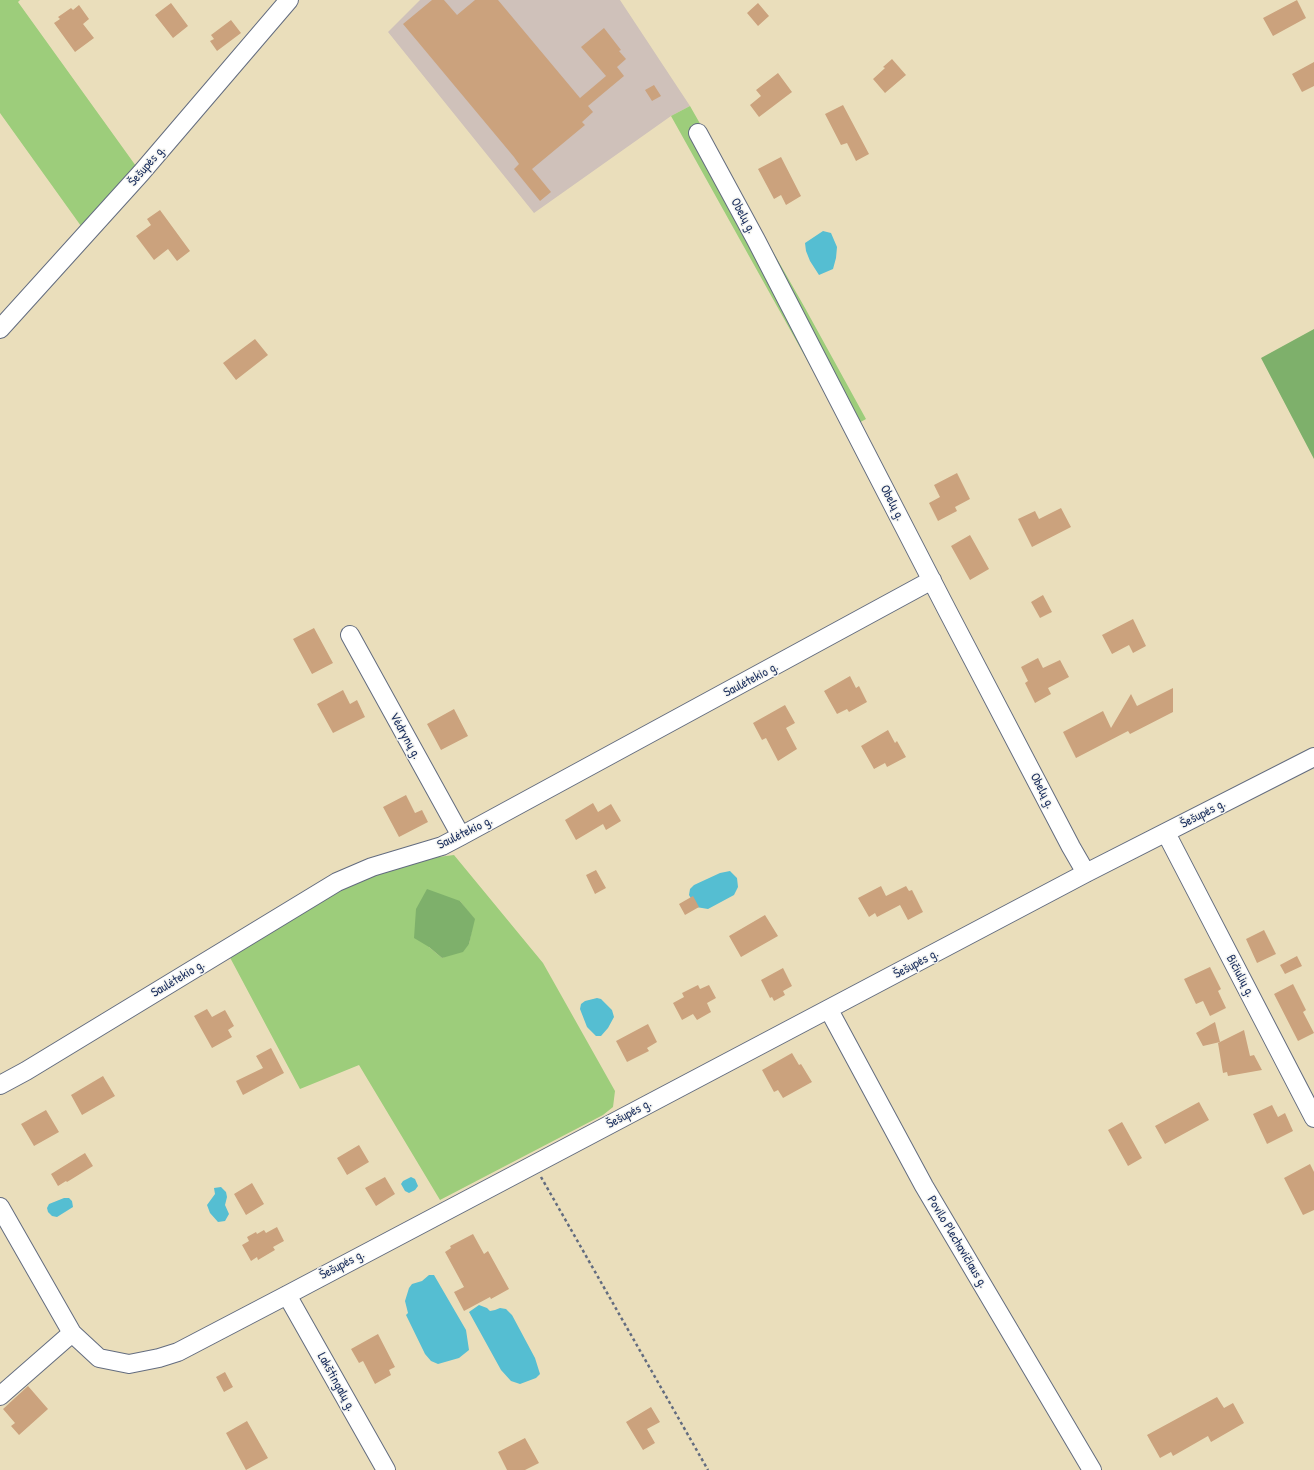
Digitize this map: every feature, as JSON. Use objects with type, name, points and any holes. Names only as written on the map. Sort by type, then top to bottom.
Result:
[{"type":"street","name":"Šešupės g.","points":[[0,329],[141,173],[289,0]]},
{"type":"street","name":"Obelų g.","points":[[698,134],[756,240],[1071,847],[1086,873]]},
{"type":"street","name":"Saulėtekio g.","points":[[0,1085],[32,1068],[337,882],[372,867],[442,846],[932,580]]},
{"type":"street","name":"Vėdrynų g.","points":[[350,635],[461,836]]},
{"type":"street","name":"Šešupės g.","points":[[0,1207],[72,1333],[99,1358],[128,1364],[159,1358],[178,1352],[829,1010],[1086,873],[1314,757]]},
{"type":"street","name":"Bičiulių g.","points":[[1166,833],[1314,1118]]},
{"type":"street","name":"Povilo Plechavičiaus g.","points":[[829,1010],[924,1186],[1092,1470]]},
{"type":"street","name":"Lakštingalų g.","points":[[287,1295],[386,1470]]},
{"type":"street","points":[[0,1396],[72,1333]]},
{"type":"path","points":[[534,1164],[708,1470]]},
{"type":"shaded area","points":[[420,0],[620,0],[690,106],[671,116],[534,213],[388,32]]},
{"type":"green space","points":[[0,0],[20,0],[18,2],[141,173],[86,233],[0,113]]},
{"type":"green space","points":[[690,106],[805,308],[866,419],[846,430],[671,116]]},
{"type":"green space","points":[[1314,329],[1314,459],[1261,358]]},
{"type":"green space","points":[[454,855],[543,963],[615,1091],[613,1107],[603,1115],[440,1200],[359,1065],[300,1089],[226,950],[361,867]],"holes":[[[460,901],[474,919],[469,944],[442,958],[429,947]]]},
{"type":"green space","points":[[427,889],[460,901],[475,919],[469,944],[463,952],[442,958],[429,947],[414,938],[416,909]]},
{"type":"water","points":[[823,231],[831,233],[837,247],[836,258],[833,269],[819,275],[810,261],[805,243]]},
{"type":"water","points":[[730,871],[737,878],[738,887],[734,895],[708,909],[696,907],[689,895],[690,889],[694,885],[720,873]]},
{"type":"water","points":[[597,998],[601,999],[612,1010],[614,1017],[608,1028],[601,1036],[596,1036],[587,1027],[580,1009],[581,1004],[585,1001]]},
{"type":"water","points":[[411,1177],[415,1179],[418,1186],[415,1190],[409,1193],[405,1191],[401,1184],[403,1181]]},
{"type":"water","points":[[221,1187],[226,1192],[227,1197],[225,1205],[229,1214],[225,1221],[218,1222],[210,1213],[207,1205],[215,1194],[214,1188]]},
{"type":"water","points":[[64,1198],[69,1198],[72,1201],[73,1207],[57,1217],[52,1216],[48,1212],[47,1208],[49,1204]]},
{"type":"water","points":[[429,1275],[434,1275],[466,1330],[469,1350],[459,1358],[438,1364],[431,1361],[425,1354],[406,1315],[408,1313],[405,1301],[409,1288],[412,1284],[422,1281]]},
{"type":"water","points":[[479,1305],[490,1311],[500,1308],[506,1309],[512,1315],[535,1358],[540,1374],[536,1378],[520,1384],[511,1381],[501,1370],[469,1312]]},
{"type":"building","points":[[432,0],[444,0],[457,15],[475,0],[498,0],[580,98],[606,76],[581,47],[604,28],[626,59],[617,67],[624,76],[588,106],[593,112],[582,122],[585,125],[532,169],[551,192],[540,201],[514,169],[519,164],[514,157],[403,24]]},
{"type":"building","points":[[1297,0],[1306,18],[1273,36],[1263,18]]},
{"type":"building","points":[[171,3],[188,26],[173,38],[155,15]]},
{"type":"building","points":[[758,3],[769,16],[758,26],[747,13]]},
{"type":"building","points":[[79,5],[89,19],[83,24],[94,38],[75,52],[54,23],[60,19],[58,17],[71,8],[73,10]]},
{"type":"building","points":[[231,20],[241,33],[217,51],[210,41],[214,39],[211,35]]},
{"type":"building","points":[[892,59],[906,75],[885,93],[873,79]]},
{"type":"building","points":[[1314,62],[1314,86],[1302,92],[1292,74]]},
{"type":"building","points":[[778,73],[792,92],[759,117],[750,105],[761,96],[756,90]]},
{"type":"building","points":[[654,85],[661,96],[652,101],[645,90]]},
{"type":"building","points":[[843,105],[869,154],[856,161],[847,143],[841,145],[825,114]]},
{"type":"building","points":[[781,157],[801,196],[786,205],[781,195],[774,199],[758,169]]},
{"type":"building","points":[[160,210],[190,251],[177,261],[168,249],[154,260],[136,236],[151,225],[147,219]]},
{"type":"building","points":[[255,339],[268,355],[236,380],[223,363]]},
{"type":"building","points":[[957,473],[970,499],[955,507],[957,511],[938,521],[929,503],[940,497],[934,485]]},
{"type":"building","points":[[1061,508],[1071,527],[1032,547],[1018,519],[1035,511],[1039,519]]},
{"type":"building","points":[[970,535],[989,569],[970,580],[951,546]]},
{"type":"building","points":[[1043,595],[1052,612],[1040,618],[1031,602]]},
{"type":"building","points":[[1133,619],[1146,646],[1133,653],[1129,645],[1112,654],[1102,635]]},
{"type":"building","points":[[314,628],[333,663],[312,674],[293,639]]},
{"type":"building","points":[[1038,658],[1043,668],[1060,660],[1069,677],[1048,688],[1051,694],[1035,703],[1025,683],[1028,681],[1021,667]]},
{"type":"building","points":[[850,676],[856,688],[859,686],[867,702],[849,712],[847,709],[837,714],[824,691]]},
{"type":"building","points":[[1173,688],[1173,712],[1130,734],[1128,731],[1076,758],[1063,732],[1103,711],[1111,728],[1131,694],[1137,706]]},
{"type":"building","points":[[343,690],[350,704],[357,700],[365,717],[333,733],[317,704]]},
{"type":"building","points":[[785,705],[795,723],[786,728],[797,749],[778,761],[766,738],[762,740],[753,723]]},
{"type":"building","points":[[454,709],[468,736],[441,750],[427,724]]},
{"type":"building","points":[[888,730],[895,743],[897,741],[906,757],[887,767],[885,763],[874,769],[861,746]]},
{"type":"building","points":[[406,795],[415,813],[422,810],[428,822],[399,837],[383,807]]},
{"type":"building","points":[[593,803],[598,812],[611,804],[621,821],[606,830],[603,824],[576,840],[565,820]]},
{"type":"building","points":[[596,870],[606,888],[595,894],[586,875]]},
{"type":"building","points":[[881,886],[886,896],[906,886],[909,891],[912,890],[923,912],[908,920],[900,905],[877,917],[875,913],[869,917],[858,898]]},
{"type":"building","points":[[693,896],[699,907],[685,915],[679,904]]},
{"type":"building","points":[[765,915],[778,936],[741,957],[729,936]]},
{"type":"building","points":[[1264,930],[1276,954],[1257,963],[1246,939]]},
{"type":"building","points":[[1297,956],[1302,966],[1285,974],[1280,965]]},
{"type":"building","points":[[1210,967],[1221,989],[1218,991],[1226,1008],[1210,1016],[1203,1001],[1196,1004],[1184,979]]},
{"type":"building","points":[[783,968],[792,986],[783,991],[785,995],[774,1001],[772,997],[770,998],[761,980]]},
{"type":"building","points":[[1293,984],[1306,1010],[1303,1012],[1314,1033],[1298,1041],[1274,994]]},
{"type":"building","points":[[698,985],[700,989],[709,985],[716,998],[707,1003],[711,1012],[697,1020],[693,1014],[682,1020],[673,1003],[684,997],[682,993]]},
{"type":"building","points":[[207,1009],[212,1017],[225,1010],[234,1026],[228,1030],[232,1037],[212,1048],[194,1016]]},
{"type":"building","points":[[1215,1022],[1220,1042],[1203,1046],[1196,1033]]},
{"type":"building","points":[[648,1024],[657,1042],[647,1048],[649,1051],[627,1062],[616,1041]]},
{"type":"building","points":[[1244,1030],[1250,1056],[1254,1055],[1262,1070],[1228,1076],[1227,1072],[1223,1073],[1218,1043]]},
{"type":"building","points":[[271,1048],[284,1073],[243,1095],[236,1081],[263,1068],[256,1056]]},
{"type":"building","points":[[792,1053],[812,1082],[783,1098],[778,1090],[774,1092],[762,1070]]},
{"type":"building","points":[[103,1076],[115,1096],[82,1115],[71,1095]]},
{"type":"building","points":[[1199,1102],[1209,1120],[1165,1144],[1155,1126]]},
{"type":"building","points":[[1272,1105],[1278,1117],[1285,1113],[1293,1131],[1267,1144],[1253,1114]]},
{"type":"building","points":[[46,1110],[59,1132],[34,1146],[21,1124]]},
{"type":"building","points":[[1122,1122],[1142,1158],[1128,1166],[1108,1130]]},
{"type":"building","points":[[359,1145],[369,1162],[347,1175],[337,1158]]},
{"type":"building","points":[[85,1153],[93,1166],[58,1186],[51,1174]]},
{"type":"building","points":[[1310,1164],[1314,1172],[1314,1210],[1303,1215],[1284,1178]]},
{"type":"building","points":[[385,1177],[395,1194],[376,1206],[365,1188]]},
{"type":"building","points":[[252,1183],[264,1204],[246,1215],[234,1194]]},
{"type":"building","points":[[277,1227],[284,1241],[273,1247],[275,1250],[258,1260],[257,1257],[251,1261],[242,1245],[249,1241],[247,1237],[264,1230],[266,1233]]},
{"type":"building","points":[[473,1234],[484,1254],[488,1251],[509,1289],[464,1311],[454,1292],[464,1287],[445,1252],[451,1248],[450,1246]]},
{"type":"building","points":[[378,1334],[395,1367],[389,1370],[391,1375],[375,1384],[363,1361],[359,1363],[351,1349]]},
{"type":"building","points":[[225,1372],[233,1387],[224,1392],[216,1377]]},
{"type":"building","points":[[28,1386],[48,1409],[19,1435],[11,1426],[15,1423],[3,1409]]},
{"type":"building","points":[[1217,1397],[1224,1408],[1233,1403],[1244,1423],[1211,1442],[1208,1436],[1173,1456],[1171,1452],[1160,1458],[1147,1435]]},
{"type":"building","points":[[651,1407],[660,1422],[647,1429],[655,1443],[643,1450],[626,1422]]},
{"type":"building","points":[[247,1421],[268,1458],[246,1470],[226,1433]]},
{"type":"building","points":[[525,1438],[539,1463],[525,1470],[507,1470],[498,1452]]}]
